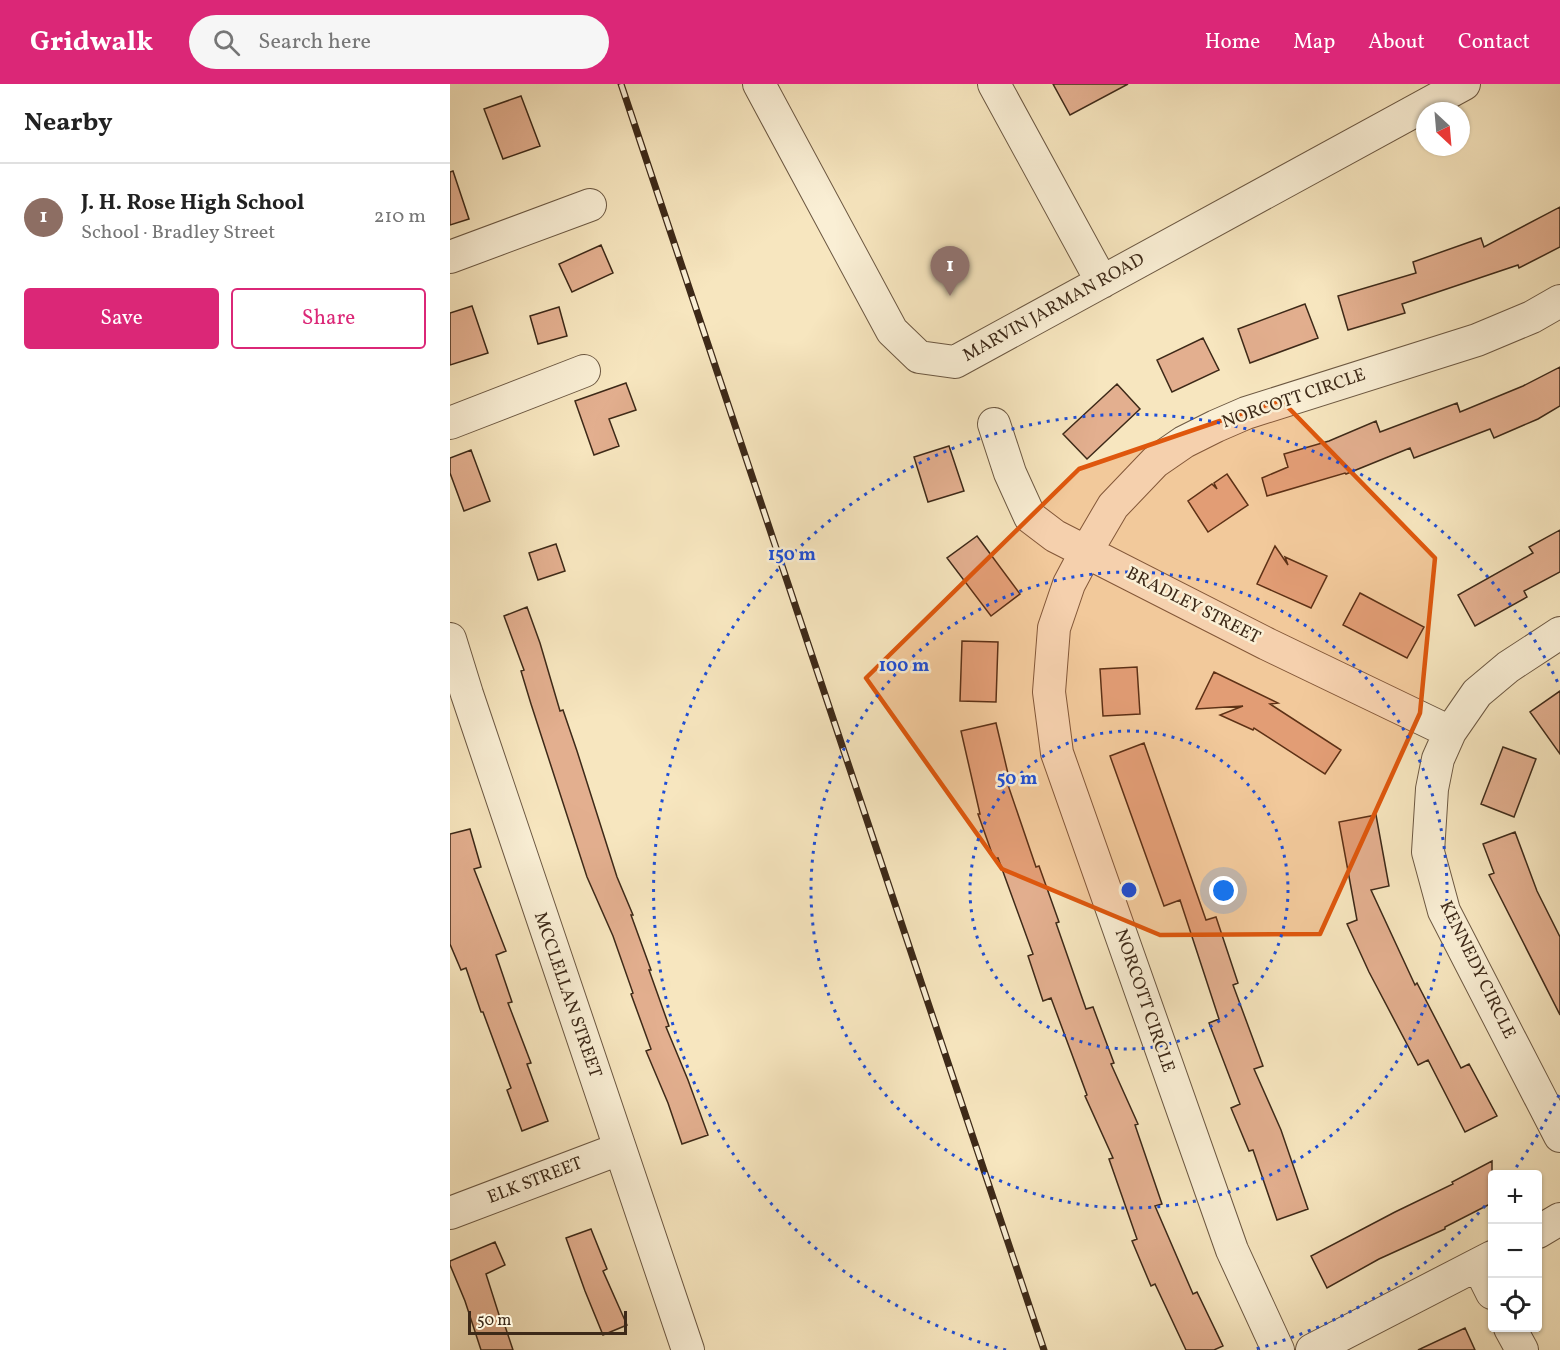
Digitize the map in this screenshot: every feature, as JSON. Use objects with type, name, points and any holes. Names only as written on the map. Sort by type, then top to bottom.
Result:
[{"type":"street","name":"MARVIN JARMAN ROAD","points":[[759,84],[892,331],[919,357],[955,362],[1464,84]]},
{"type":"street","points":[[994,84],[1102,282]]},
{"type":"street","points":[[450,257],[590,205]]},
{"type":"street","name":"NORCOTT CIRCLE","points":[[1278,1350],[1232,1250],[1057,753],[1049,692],[1054,628],[1070,584],[1113,506],[1155,462],[1184,442],[1246,413],[1477,340],[1532,317],[1560,302]]},
{"type":"street","points":[[450,423],[584,371]]},
{"type":"street","name":"BRADLEY STREET","points":[[994,424],[1010,472],[1030,517],[1055,536],[1267,644],[1450,732]]},
{"type":"street","name":"KENNEDY CIRCLE","points":[[1560,633],[1508,667],[1477,693],[1450,732],[1438,759],[1432,789],[1428,852],[1444,911],[1560,1136]]},
{"type":"street","name":"MCCLELLAN STREET","points":[[450,639],[458,697],[688,1350]]},
{"type":"street","name":"ELK STREET","points":[[450,1213],[619,1149]]},
{"type":"street","points":[[1542,1230],[1560,1219]]},
{"type":"street","points":[[1312,1350],[1485,1261],[1489,1278]]},
{"type":"street","points":[[1512,1332],[1522,1350]]},
{"type":"highlighted area","points":[[1281,400],[1435,558],[1420,713],[1320,934],[1160,935],[1002,869],[866,678],[1079,469]]},
{"type":"building","points":[[1053,84],[1128,84],[1070,115]]},
{"type":"building","points":[[521,96],[540,146],[503,159],[484,109]]},
{"type":"building","points":[[453,171],[469,219],[450,225],[450,172]]},
{"type":"building","points":[[1560,207],[1560,247],[1519,268],[1518,265],[1402,304],[1405,313],[1348,330],[1338,296],[1416,273],[1413,262],[1481,238],[1484,247]]},
{"type":"building","points":[[601,245],[613,273],[572,292],[559,264]]},
{"type":"building","points":[[1305,304],[1318,338],[1250,363],[1238,329]]},
{"type":"building","points":[[472,306],[488,353],[450,365],[450,313]]},
{"type":"building","points":[[559,307],[567,336],[538,344],[530,316]]},
{"type":"building","points":[[1203,338],[1219,370],[1172,392],[1157,360]]},
{"type":"building","points":[[1560,367],[1560,406],[1538,419],[1494,438],[1490,429],[1414,458],[1410,448],[1346,474],[1267,496],[1262,478],[1288,467],[1284,454],[1329,441],[1376,421],[1380,432],[1457,403],[1460,412],[1523,386]]},
{"type":"building","points":[[626,383],[636,410],[609,419],[619,446],[594,455],[575,401]]},
{"type":"building","points":[[1117,384],[1140,409],[1087,459],[1063,434]]},
{"type":"building","points":[[949,446],[964,491],[928,502],[914,457]]},
{"type":"building","points":[[471,450],[490,501],[464,511],[450,473],[450,458]]},
{"type":"building","points":[[1227,474],[1248,505],[1208,532],[1188,501],[1212,484],[1217,489],[1214,483]]},
{"type":"building","points":[[1560,530],[1560,572],[1524,591],[1527,597],[1475,626],[1458,595],[1533,553],[1529,547]]},
{"type":"building","points":[[977,536],[1020,594],[991,616],[947,558]]},
{"type":"building","points":[[556,544],[565,571],[538,580],[529,553]]},
{"type":"building","points":[[1275,546],[1288,565],[1285,557],[1327,576],[1311,608],[1257,584]]},
{"type":"building","points":[[1360,593],[1424,627],[1407,658],[1343,625]]},
{"type":"building","points":[[527,607],[560,711],[563,710],[577,751],[617,877],[633,915],[631,915],[669,1026],[666,1027],[708,1135],[682,1144],[646,1051],[651,1049],[613,936],[587,877],[531,704],[521,671],[524,670],[504,616]]},
{"type":"building","points":[[962,641],[998,642],[996,702],[960,701]]},
{"type":"building","points":[[1137,667],[1140,714],[1103,716],[1100,669]]},
{"type":"building","points":[[1214,672],[1278,703],[1270,704],[1341,750],[1325,774],[1254,728],[1253,730],[1220,715],[1243,706],[1196,709]]},
{"type":"building","points":[[1560,691],[1560,754],[1530,712]]},
{"type":"building","points":[[996,723],[1010,782],[1007,782],[1036,867],[1039,866],[1059,922],[1056,923],[1086,1009],[1093,1007],[1114,1063],[1111,1064],[1138,1124],[1135,1125],[1162,1204],[1155,1206],[1193,1294],[1197,1292],[1223,1346],[1214,1350],[1186,1350],[1155,1284],[1151,1286],[1132,1241],[1137,1239],[1109,1159],[1113,1158],[1085,1096],[1087,1095],[1051,998],[1043,1001],[1028,956],[1033,954],[998,858],[994,859],[978,814],[980,814],[961,731]]},
{"type":"building","points":[[1144,743],[1206,920],[1216,917],[1238,983],[1233,985],[1263,1066],[1254,1069],[1281,1130],[1308,1209],[1277,1220],[1253,1150],[1249,1151],[1231,1108],[1240,1104],[1209,1023],[1219,1019],[1180,900],[1164,906],[1110,756]]},
{"type":"building","points":[[1503,747],[1536,759],[1514,817],[1481,804]]},
{"type":"building","points":[[1376,815],[1389,886],[1371,890],[1415,985],[1417,983],[1461,1068],[1469,1064],[1497,1116],[1465,1132],[1428,1060],[1418,1065],[1369,972],[1347,924],[1357,920],[1339,822]]},
{"type":"building","points":[[470,829],[481,867],[474,869],[506,951],[496,955],[512,1002],[508,1003],[531,1063],[527,1064],[548,1121],[522,1131],[507,1090],[511,1088],[483,1012],[481,1012],[466,968],[461,970],[450,944],[450,834]]},
{"type":"building","points":[[1515,832],[1537,891],[1560,937],[1560,1015],[1489,875],[1494,873],[1483,844]]},
{"type":"building","points":[[1492,1161],[1492,1170],[1488,1170],[1488,1205],[1445,1229],[1379,1259],[1327,1288],[1311,1256],[1453,1184],[1452,1182]]},
{"type":"building","points":[[591,1229],[607,1269],[603,1271],[627,1325],[603,1335],[566,1238]]},
{"type":"building","points":[[495,1242],[505,1265],[486,1274],[513,1350],[481,1350],[450,1265],[450,1261]]},
{"type":"building","points":[[1465,1328],[1475,1350],[1418,1350]]},
{"type":"railway","points":[[621,84],[1044,1350]]},
{"type":"place","name":"J. H. Rose High School","points":[[950,296]]}]
